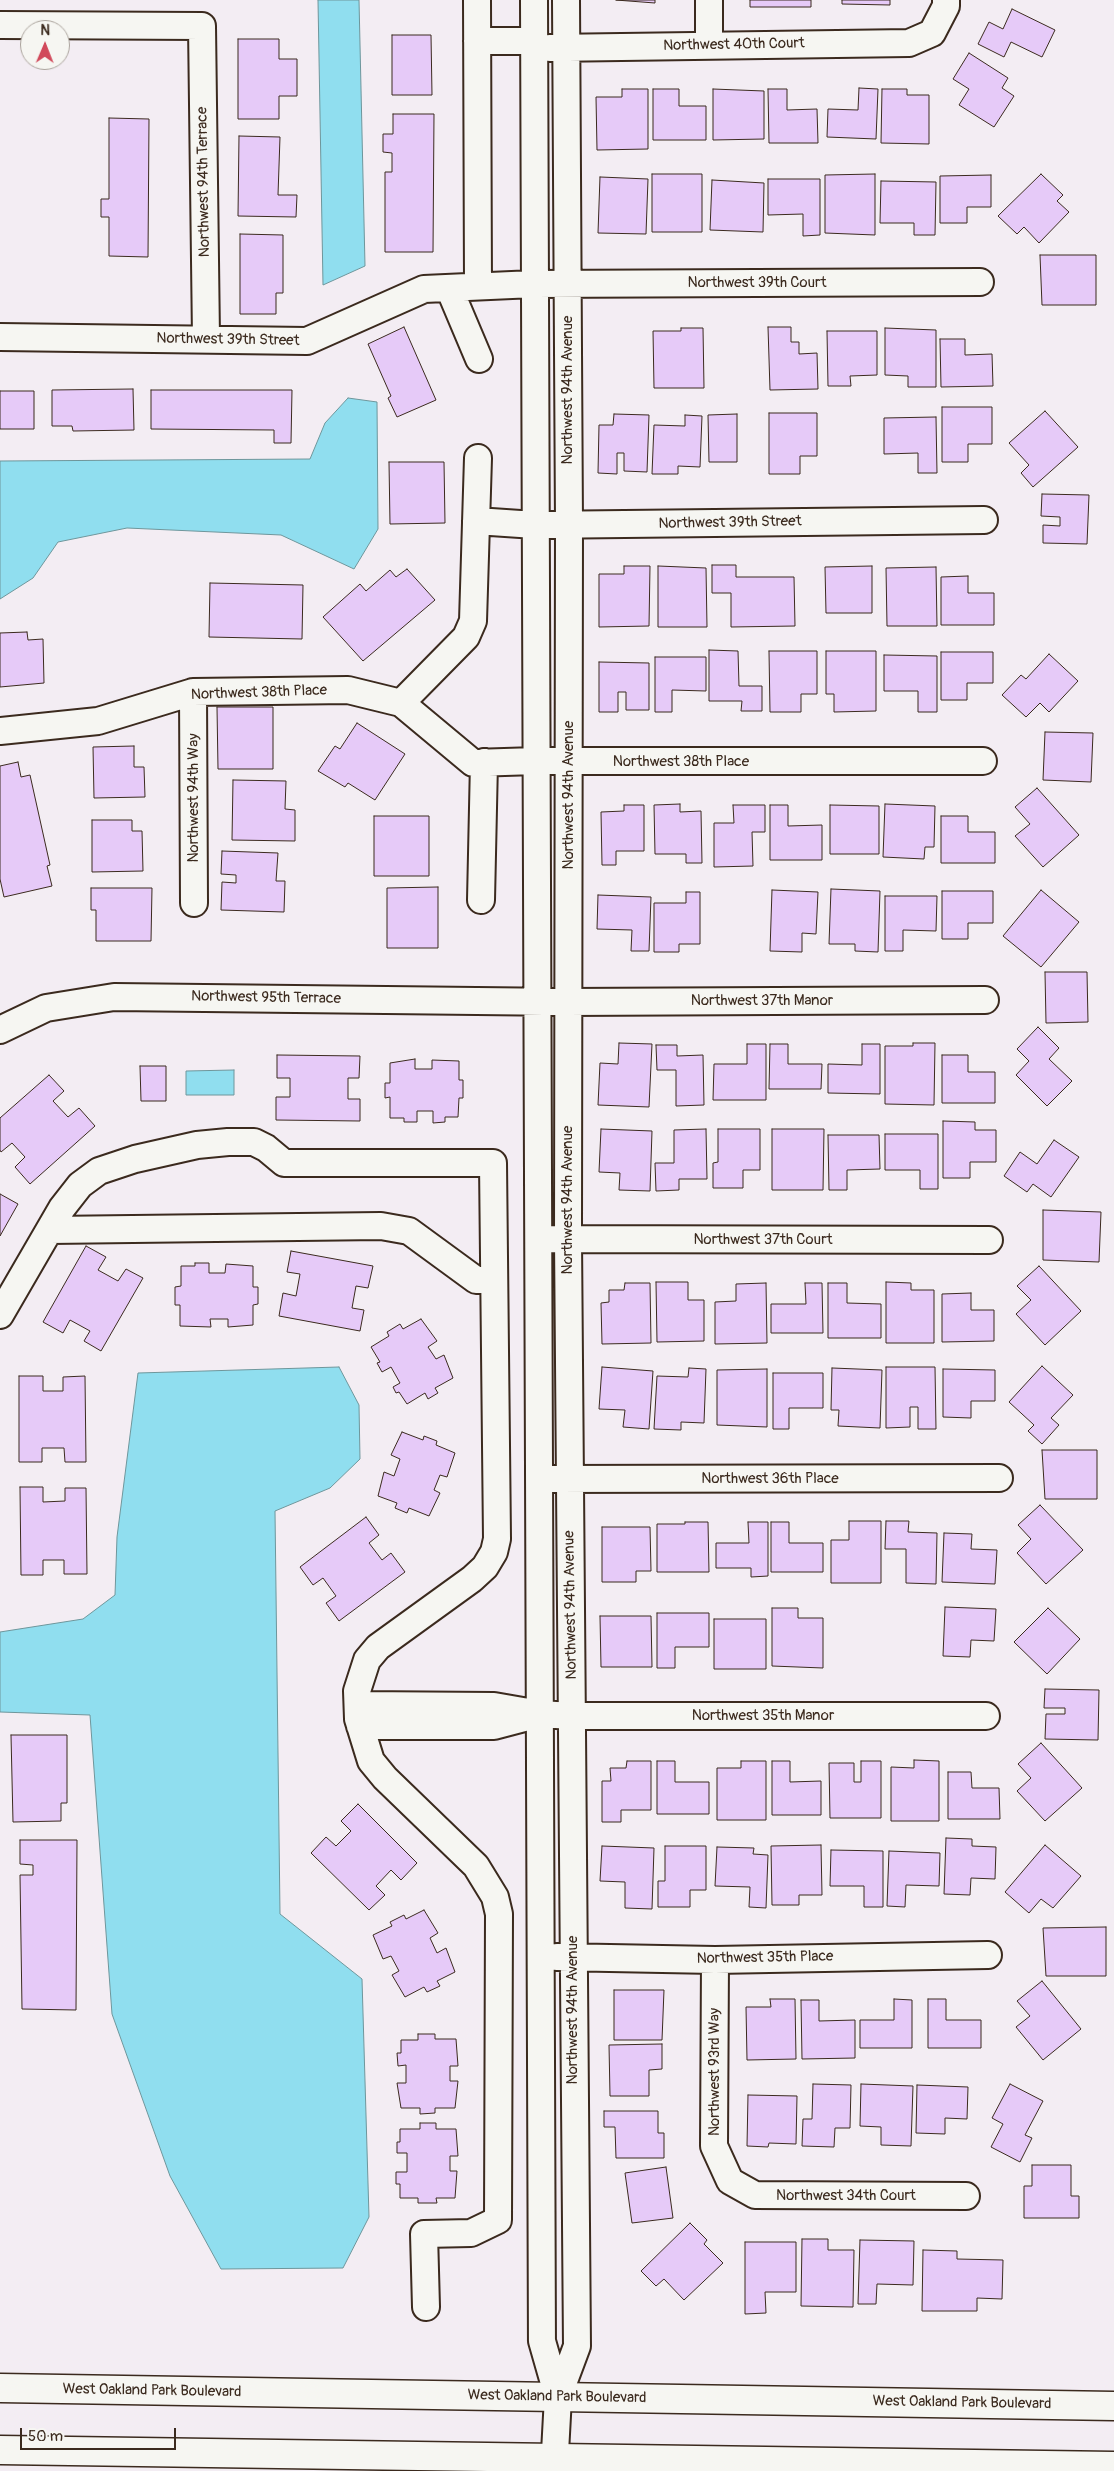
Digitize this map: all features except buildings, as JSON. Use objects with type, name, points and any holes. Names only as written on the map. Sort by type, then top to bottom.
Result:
[{"type":"main road","name":"West Oakland Park Boulevard","points":[[0,2388],[1114,2406]]},
{"type":"main road","points":[[0,2450],[554,2465],[1114,2466]]},
{"type":"street","points":[[477,0],[478,286]]},
{"type":"street","name":"Northwest 94th Avenue","points":[[534,0],[538,1239],[541,1479],[542,2342],[558,2397]]},
{"type":"street","name":"Northwest 94th Avenue","points":[[554,2465],[558,2397],[576,2346],[568,1239],[567,1002],[570,525],[566,0]]},
{"type":"street","points":[[709,0],[709,45]]},
{"type":"street","name":"Northwest 40th Court","points":[[477,41],[566,48],[909,43],[932,33],[946,6],[946,0]]},
{"type":"street","name":"Northwest 94th Terrace","points":[[0,25],[202,26],[206,338]]},
{"type":"street","name":"Northwest 39th Court","points":[[534,284],[980,282]]},
{"type":"street","name":"Northwest 39th Street","points":[[0,337],[206,338],[307,341],[363,314],[424,289],[534,284]]},
{"type":"street","points":[[449,288],[479,359]]},
{"type":"street","points":[[402,703],[466,637],[473,621],[478,458]]},
{"type":"street","name":"Northwest 39th Street","points":[[476,521],[570,525],[984,520]]},
{"type":"street","name":"Northwest 38th Place","points":[[0,731],[98,721],[193,692],[348,690],[402,703],[472,763],[536,761],[983,762]]},
{"type":"street","name":"Northwest 94th Way","points":[[193,692],[194,903]]},
{"type":"street","points":[[481,900],[484,762]]},
{"type":"street","name":"Northwest 95th Terrace","points":[[0,1030],[46,1008],[114,997],[538,1001]]},
{"type":"street","name":"Northwest 37th Manor","points":[[538,1001],[985,1000]]},
{"type":"street","points":[[0,1315],[62,1208],[80,1185],[99,1171],[136,1159],[197,1145],[254,1142],[266,1148],[284,1163],[493,1163],[497,1539],[494,1552],[486,1567],[472,1579],[378,1647],[367,1660],[357,1691],[359,1715],[371,1761],[385,1778],[476,1866],[495,1897],[498,1914],[498,2220],[471,2233],[424,2234],[426,2307]]},
{"type":"street","points":[[50,1230],[381,1226],[409,1231],[476,1280],[494,1280]]},
{"type":"street","name":"Northwest 37th Court","points":[[538,1239],[989,1240]]},
{"type":"street","name":"Northwest 36th Place","points":[[541,1479],[999,1478]]},
{"type":"street","name":"Northwest 35th Manor","points":[[359,1715],[494,1726],[540,1714],[572,1716],[986,1716]]},
{"type":"street","name":"Northwest 35th Place","points":[[541,1956],[715,1960],[988,1955]]},
{"type":"street","name":"Northwest 93rd Way","points":[[715,1960],[714,2146],[730,2182]]},
{"type":"street","name":"Northwest 34th Court","points":[[730,2182],[755,2195],[966,2196]]},
{"type":"water","points":[[318,0],[359,0],[365,266],[323,285]]},
{"type":"water","points":[[348,398],[377,402],[378,529],[354,569],[281,535],[127,528],[58,542],[33,578],[0,599],[0,461],[310,459],[325,423]]},
{"type":"water","points":[[234,1070],[234,1095],[186,1095],[186,1071]]},
{"type":"water","points":[[339,1367],[359,1405],[360,1459],[330,1488],[275,1511],[280,1914],[362,1979],[369,2217],[343,2268],[221,2269],[170,2176],[112,2014],[90,1715],[0,1712],[0,1632],[83,1619],[115,1595],[117,1537],[138,1373]]}]
